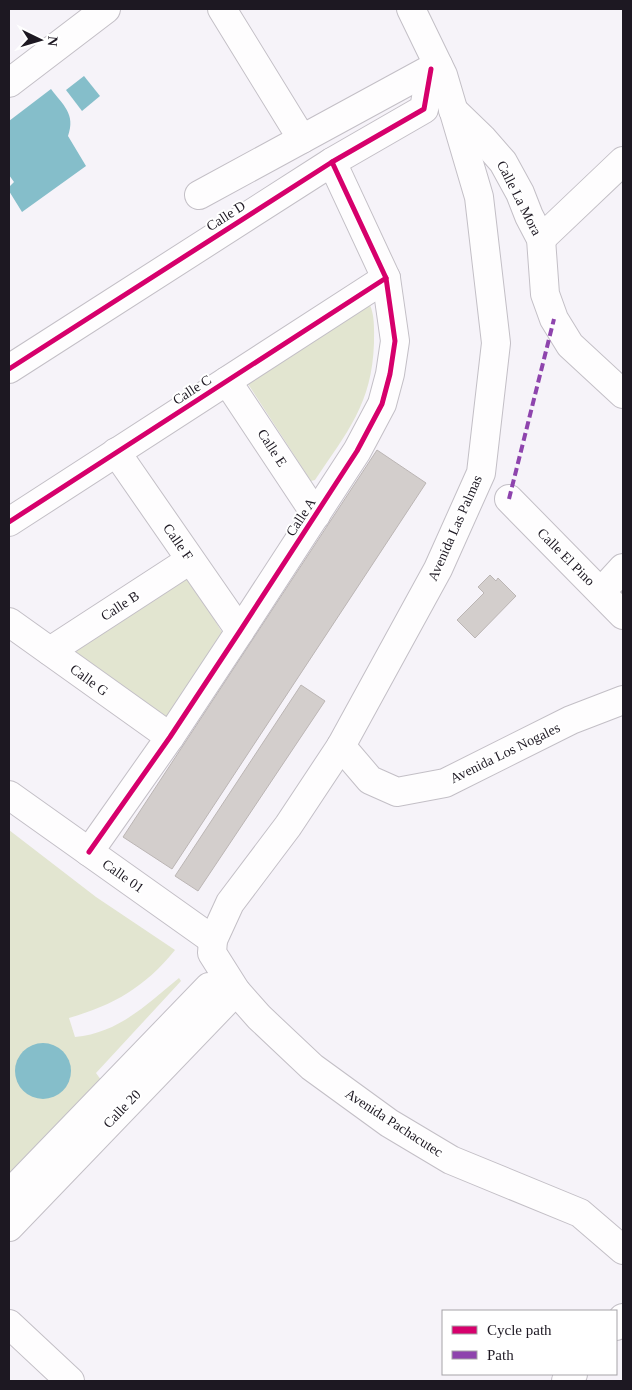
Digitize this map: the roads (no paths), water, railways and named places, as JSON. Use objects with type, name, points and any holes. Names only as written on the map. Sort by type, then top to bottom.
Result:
[{"type":"street","points":[[9,83],[106,9]]},
{"type":"street","points":[[222,9],[302,139]]},
{"type":"street","name":"Avenida Las Palmas","points":[[213,940],[230,903],[288,826],[341,746],[438,569],[481,473],[496,343],[479,197],[453,110],[411,9]]},
{"type":"street","points":[[199,195],[434,67]]},
{"type":"street","name":"Calle D","points":[[9,369],[332,162],[424,109],[434,67]]},
{"type":"street","name":"Calle La Mora","points":[[453,110],[503,162],[520,193],[540,239],[545,294],[554,319],[570,345],[623,394]]},
{"type":"street","points":[[540,239],[623,161]]},
{"type":"street","name":"Calle A","points":[[89,852],[170,737],[240,632],[357,451],[382,404],[390,374],[395,341],[386,278],[332,162]]},
{"type":"street","name":"Calle C","points":[[9,522],[386,278]]},
{"type":"street","name":"Calle E","points":[[227,380],[316,515]]},
{"type":"street","name":"Calle F","points":[[116,452],[240,632]]},
{"type":"street","name":"Calle El Pino","points":[[509,499],[623,615]]},
{"type":"street","name":"Calle B","points":[[50,652],[190,560]]},
{"type":"street","points":[[601,592],[623,568]]},
{"type":"street","name":"Calle G","points":[[9,622],[170,737]]},
{"type":"street","name":"Avenida Los Nogales","points":[[341,746],[370,780],[397,792],[445,783],[571,720],[623,700]]},
{"type":"street","name":"Calle 01","points":[[9,796],[213,940]]},
{"type":"street","name":"Avenida Pachacutec","points":[[213,940],[212,954],[236,991],[259,1017],[312,1067],[389,1123],[451,1160],[580,1213],[623,1250]]},
{"type":"street","points":[[9,1194],[209,987]]},
{"type":"street","name":"Calle 20","points":[[9,1226],[236,991]]},
{"type":"street","points":[[9,1324],[70,1381]]},
{"type":"water","points":[[84,76],[100,96],[82,111],[66,90]]},
{"type":"water","points":[[51,89],[67,110],[70,122],[68,136],[86,166],[22,212],[9,191],[9,187],[14,182],[9,175],[9,121]]},
{"type":"water","points":[[37,1043],[49,1043],[59,1047],[67,1055],[71,1071],[67,1087],[59,1095],[49,1099],[37,1099],[27,1095],[19,1087],[15,1077],[15,1065],[19,1055],[27,1047]]}]
